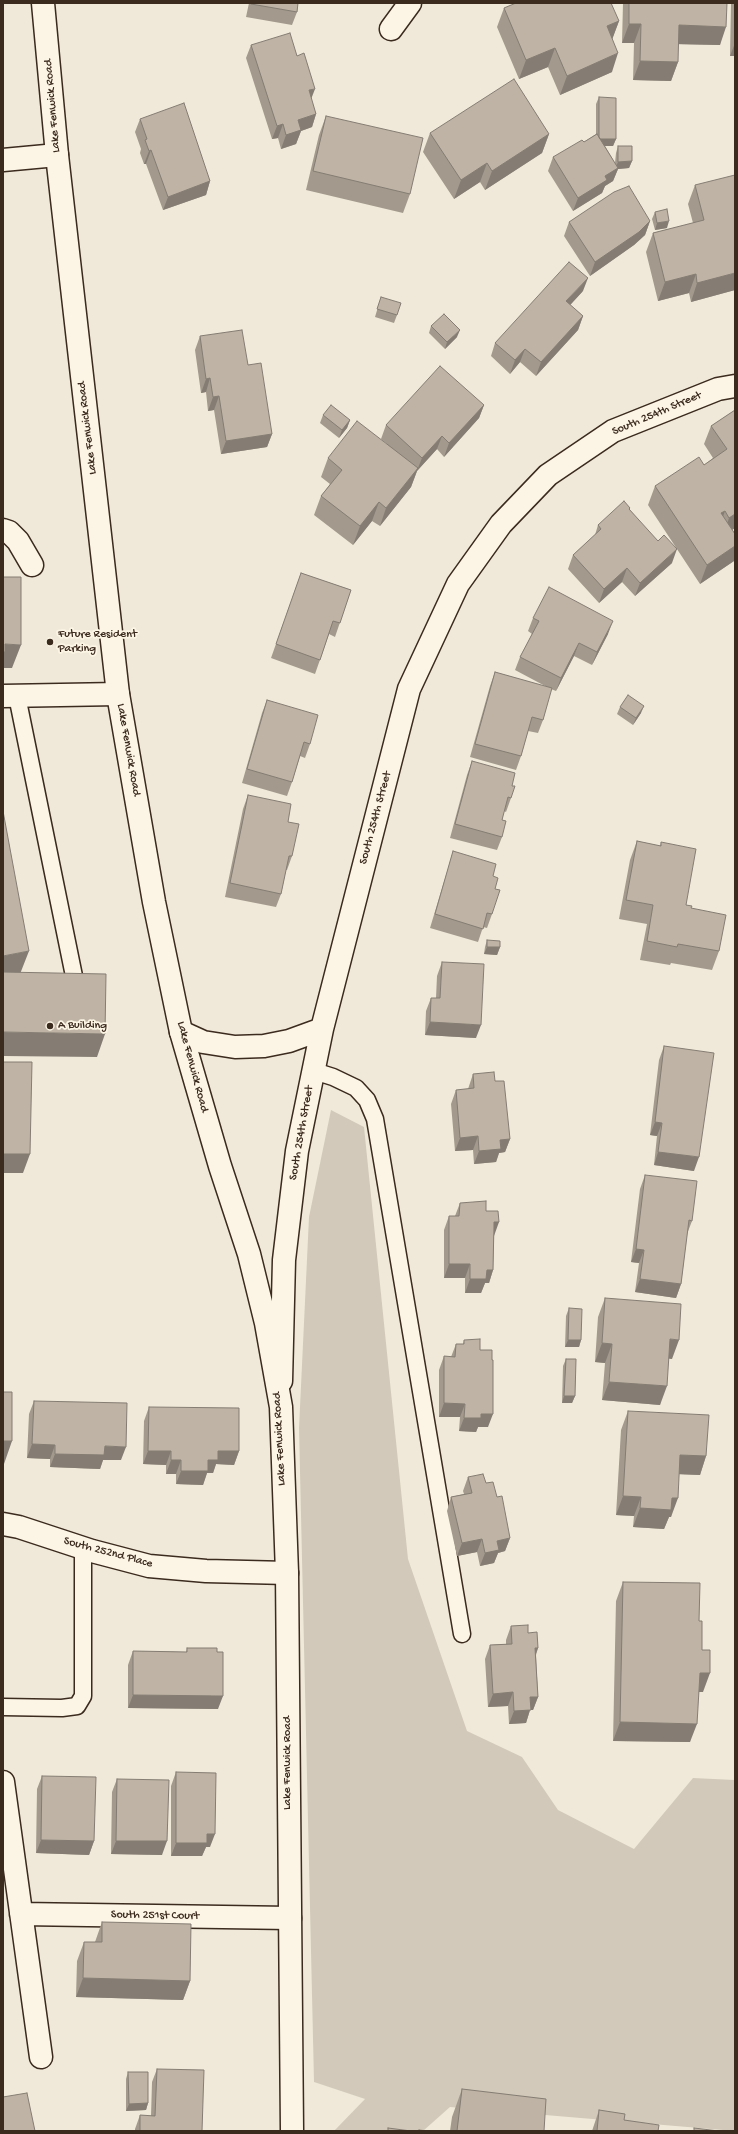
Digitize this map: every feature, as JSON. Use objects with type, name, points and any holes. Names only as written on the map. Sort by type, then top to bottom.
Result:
[{"type":"street","name":"Lake Fenwick Road","points":[[43,3],[57,155],[118,694],[154,902],[181,1032],[220,1166],[248,1254],[266,1323],[281,1407],[287,1572],[292,2131]]},
{"type":"street","points":[[391,30],[410,3]]},
{"type":"street","points":[[3,160],[57,155]]},
{"type":"street","name":"South 254th Street","points":[[281,1407],[284,1260],[297,1151],[322,1029],[409,689],[458,584],[501,524],[548,475],[613,431],[718,389],[735,386]]},
{"type":"street","points":[[3,530],[9,532],[18,541],[32,565]]},
{"type":"street","points":[[10,696],[118,694]]},
{"type":"street","points":[[181,1032],[203,1042],[235,1047],[289,1041],[322,1029]]},
{"type":"street","name":"South 252nd Place","points":[[3,1524],[121,1560],[174,1569],[287,1572]]},
{"type":"street","points":[[3,1782],[41,2057]]},
{"type":"street","name":"South 251st Court","points":[[21,1914],[290,1918]]},
{"type":"lane","points":[[10,696],[75,980]]},
{"type":"lane","points":[[314,1071],[334,1077],[356,1088],[367,1100],[375,1119],[462,1634]]},
{"type":"lane","points":[[3,1707],[62,1708],[77,1706],[83,1696],[83,1548]]},
{"type":"shaded area","points":[[331,1110],[364,1127],[408,1559],[467,1731],[522,1757],[558,1810],[634,1849],[693,1778],[735,1780],[735,2131],[450,2107],[423,2131],[334,2131],[365,2099],[314,2082],[299,1428],[309,1217]]},
{"type":"building","points":[[251,3],[298,3],[297,12]]},
{"type":"building","points":[[516,3],[611,3],[619,21],[607,26],[618,53],[567,76],[555,48],[526,60],[504,8]]},
{"type":"building","points":[[629,3],[727,3],[726,27],[679,25],[678,62],[640,61],[641,24],[629,24]]},
{"type":"building","points":[[290,33],[297,56],[304,53],[315,89],[309,90],[316,114],[298,120],[301,130],[286,135],[283,124],[277,126],[251,45]]},
{"type":"building","points":[[514,79],[549,134],[492,171],[487,163],[461,180],[430,133]]},
{"type":"building","points":[[599,97],[616,98],[616,139],[600,139],[599,137]]},
{"type":"building","points":[[184,103],[210,181],[168,197],[151,150],[149,151],[145,140],[147,139],[140,119]]},
{"type":"building","points":[[326,116],[423,138],[410,194],[313,171]]},
{"type":"building","points":[[597,134],[618,168],[605,176],[607,180],[578,198],[553,157],[582,140],[584,142]]},
{"type":"building","points":[[618,146],[632,146],[632,161],[618,162]]},
{"type":"building","points":[[735,175],[735,273],[697,283],[696,274],[665,282],[653,233],[704,220],[695,185]]},
{"type":"building","points":[[629,186],[650,221],[639,232],[595,262],[569,222],[614,192]]},
{"type":"building","points":[[667,209],[669,221],[657,223],[655,212]]},
{"type":"building","points":[[569,262],[588,278],[566,301],[583,316],[541,362],[525,349],[515,360],[495,343]]},
{"type":"building","points":[[381,297],[401,303],[397,315],[377,309]]},
{"type":"building","points":[[444,314],[460,330],[447,342],[431,326]]},
{"type":"building","points":[[242,330],[248,365],[261,363],[272,434],[226,441],[219,396],[213,397],[210,378],[206,379],[200,336]]},
{"type":"building","points":[[440,366],[484,405],[449,443],[442,436],[422,458],[386,425]]},
{"type":"building","points":[[331,405],[350,420],[342,430],[323,415]]},
{"type":"building","points":[[735,410],[735,514],[729,518],[725,511],[721,513],[735,534],[735,546],[707,565],[655,486],[699,457],[704,465],[727,449],[711,426]]},
{"type":"building","points":[[357,421],[418,468],[386,508],[379,502],[360,526],[321,496],[342,470],[328,458]]},
{"type":"building","points":[[624,501],[630,508],[629,509],[658,541],[664,535],[677,549],[640,583],[627,568],[604,589],[573,555],[601,529],[598,525]]},
{"type":"building","points":[[301,573],[351,590],[340,623],[333,621],[320,660],[276,644]]},
{"type":"building","points":[[3,577],[21,577],[21,645],[5,644],[5,652],[3,652]]},
{"type":"building","points":[[549,587],[613,621],[597,652],[579,643],[561,678],[520,657],[539,621],[533,618]]},
{"type":"building","points":[[495,672],[552,688],[543,720],[532,717],[521,756],[475,744]]},
{"type":"building","points":[[628,695],[644,706],[636,718],[620,707]]},
{"type":"building","points":[[267,700],[318,715],[310,744],[304,742],[292,782],[247,769]]},
{"type":"building","points":[[472,761],[515,773],[512,786],[515,786],[511,798],[508,797],[502,820],[506,821],[502,837],[455,824]]},
{"type":"building","points":[[248,795],[291,804],[288,822],[299,824],[292,856],[289,856],[281,894],[230,883]]},
{"type":"building","points":[[3,811],[29,951],[3,956]]},
{"type":"building","points":[[637,841],[661,846],[661,842],[696,849],[686,905],[692,906],[691,908],[726,915],[719,951],[678,944],[677,947],[647,941],[653,905],[626,900]]},
{"type":"building","points":[[453,851],[496,864],[493,876],[498,878],[495,889],[500,890],[492,914],[487,913],[483,929],[435,914]]},
{"type":"building","points":[[487,940],[500,941],[500,947],[487,947]]},
{"type":"building","points":[[442,962],[484,964],[481,1025],[430,1022],[431,998],[440,998]]},
{"type":"building","points":[[3,972],[106,974],[105,1034],[3,1032]]},
{"type":"building","points":[[664,1046],[714,1053],[699,1157],[658,1152],[662,1123],[655,1122]]},
{"type":"building","points":[[3,1062],[32,1062],[30,1154],[3,1154]]},
{"type":"building","points":[[494,1072],[495,1081],[504,1081],[510,1139],[500,1140],[501,1149],[479,1151],[478,1136],[460,1138],[456,1090],[474,1088],[473,1074]]},
{"type":"building","points":[[645,1175],[697,1181],[692,1221],[689,1220],[681,1284],[640,1279],[644,1250],[636,1249]]},
{"type":"building","points":[[486,1201],[486,1211],[498,1211],[499,1222],[494,1222],[493,1270],[487,1270],[486,1279],[470,1279],[470,1264],[449,1264],[449,1216],[459,1216],[460,1203]]},
{"type":"building","points":[[605,1298],[681,1304],[679,1340],[670,1339],[667,1386],[609,1382],[612,1344],[602,1343]]},
{"type":"building","points":[[569,1308],[582,1309],[581,1340],[568,1340]]},
{"type":"building","points":[[480,1339],[480,1350],[492,1350],[493,1414],[481,1414],[481,1418],[464,1418],[465,1404],[444,1403],[444,1356],[455,1357],[456,1344],[464,1344],[464,1340]]},
{"type":"building","points":[[566,1359],[576,1359],[575,1396],[564,1396]]},
{"type":"building","points":[[3,1392],[12,1392],[12,1441],[3,1441]]},
{"type":"building","points":[[34,1401],[127,1403],[126,1447],[105,1446],[104,1455],[55,1454],[55,1445],[32,1444]]},
{"type":"building","points":[[149,1407],[239,1408],[239,1451],[218,1451],[218,1460],[208,1460],[208,1471],[181,1471],[181,1460],[171,1460],[171,1451],[148,1451]]},
{"type":"building","points":[[628,1411],[709,1415],[706,1456],[680,1455],[678,1498],[672,1498],[671,1510],[640,1508],[641,1497],[623,1496]]},
{"type":"building","points":[[483,1474],[486,1483],[493,1482],[497,1497],[502,1496],[510,1538],[497,1541],[499,1550],[485,1553],[482,1539],[462,1543],[451,1497],[472,1493],[468,1477]]},
{"type":"building","points":[[623,1582],[700,1583],[699,1621],[702,1621],[702,1650],[710,1650],[710,1673],[700,1673],[697,1724],[620,1722]]},
{"type":"building","points":[[528,1625],[528,1633],[537,1632],[538,1648],[535,1648],[538,1697],[530,1697],[531,1710],[514,1711],[513,1692],[493,1694],[490,1645],[512,1644],[511,1626]]},
{"type":"building","points":[[187,1648],[217,1648],[217,1652],[223,1652],[223,1696],[133,1695],[133,1651],[187,1652]]},
{"type":"building","points":[[176,1772],[216,1773],[215,1834],[207,1834],[207,1843],[176,1843]]},
{"type":"building","points":[[42,1776],[96,1777],[94,1841],[41,1840]]},
{"type":"building","points":[[117,1779],[169,1780],[167,1841],[116,1841]]},
{"type":"building","points":[[102,1922],[191,1924],[190,1981],[83,1978],[84,1942],[102,1942]]},
{"type":"building","points":[[157,2069],[204,2070],[202,2131],[140,2131],[140,2115],[155,2116]]},
{"type":"building","points":[[128,2072],[148,2072],[148,2103],[129,2104]]},
{"type":"building","points":[[462,2089],[546,2099],[544,2131],[457,2131]]},
{"type":"building","points":[[27,2093],[35,2131],[3,2131],[3,2097]]},
{"type":"building","points":[[599,2110],[625,2114],[624,2120],[659,2125],[658,2131],[597,2131]]},
{"type":"building","points":[[388,2128],[411,2131],[388,2131]]},
{"type":"building","points":[[694,2128],[719,2131],[694,2131]]},
{"type":"place","name":"Future Resident Parking","points":[[50,642]]},
{"type":"place","name":"A Building","points":[[50,1026]]}]
